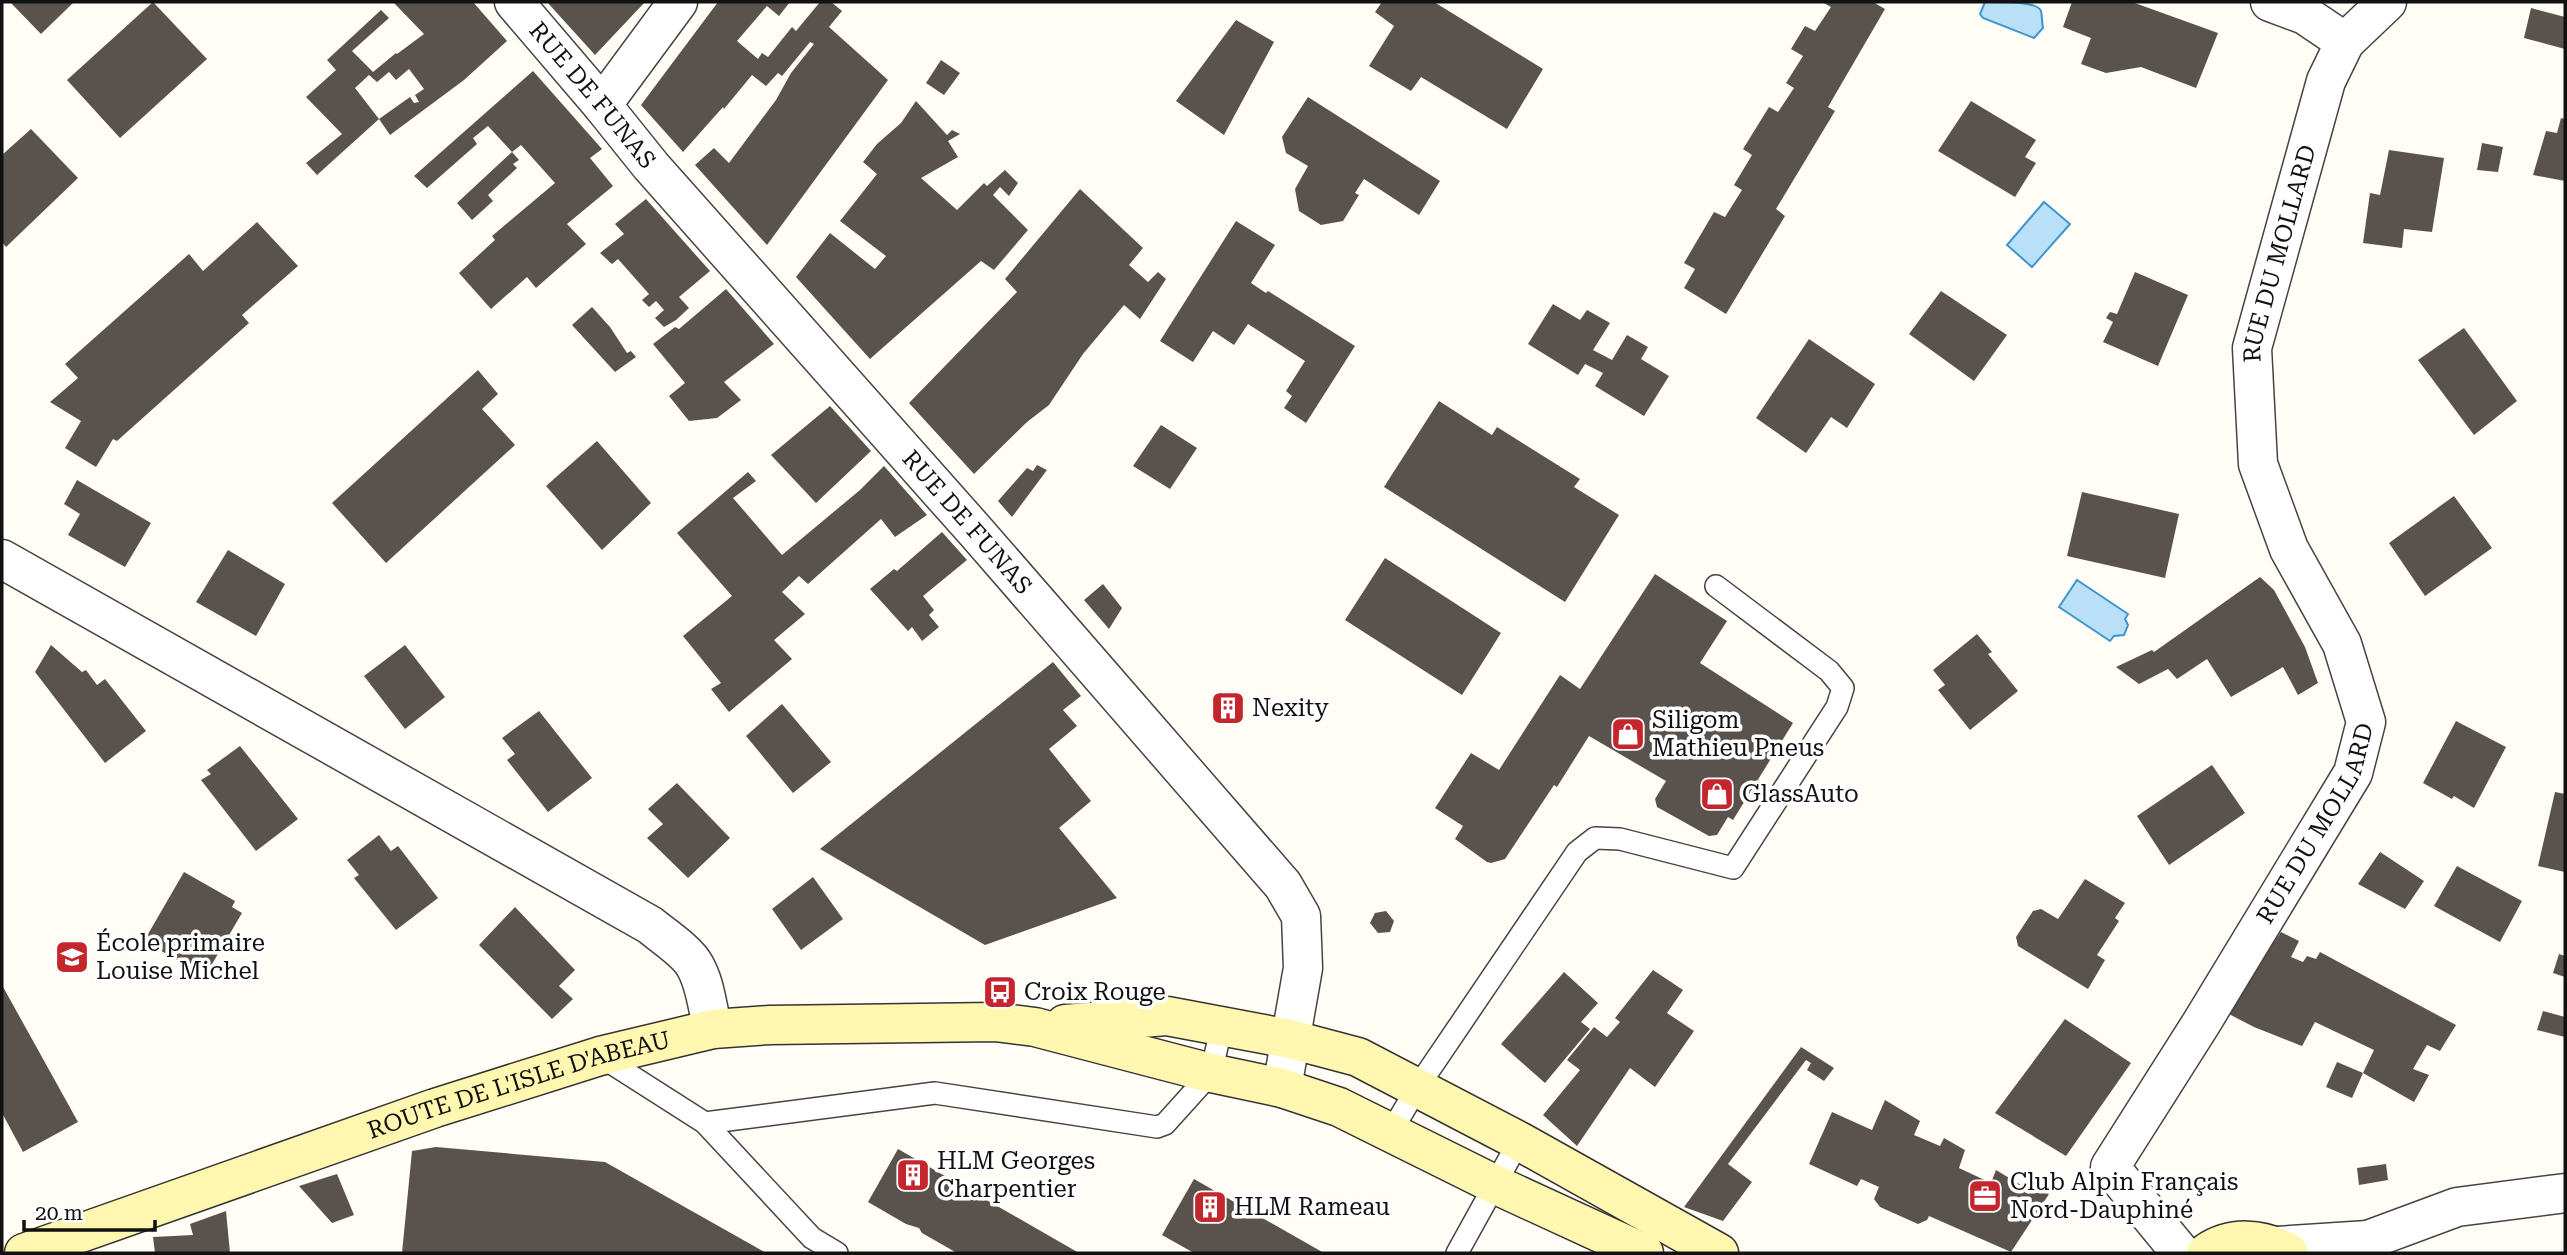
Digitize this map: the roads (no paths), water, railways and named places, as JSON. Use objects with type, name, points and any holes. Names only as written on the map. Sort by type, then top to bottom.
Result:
[{"type":"street","name":"RUE DE FUNAS","points":[[514,2],[603,105],[651,166],[977,533],[1283,885],[1301,916],[1303,968],[1282,1088]]},
{"type":"street","points":[[603,105],[678,2]]},
{"type":"street","points":[[2270,2],[2305,15],[2345,42]]},
{"type":"street","name":"RUE DU MOLLARD","points":[[2181,1253],[2110,1167],[2202,1022],[2353,773],[2366,722],[2342,643],[2289,549],[2258,464],[2252,348],[2326,81],[2345,42],[2387,2]]},
{"type":"street","points":[[2,559],[650,925],[694,963],[705,990],[713,1029]]},
{"type":"street","name":"ROUTE DE L'ISLE D'ABEAU","points":[[1035,1027],[1167,1016],[1290,1038],[1358,1057],[1519,1141]]},
{"type":"street","name":"ROUTE DE L'ISLE D'ABEAU","points":[[24,1253],[435,1108],[600,1056],[713,1029],[783,1025],[995,1022],[1035,1027],[1211,1073],[1282,1088],[1339,1107],[1494,1184]]},
{"type":"street","points":[[1519,1141],[1719,1253]]},
{"type":"street","points":[[1494,1184],[1644,1253]]},
{"type":"street","points":[[2206,1253],[2231,1241],[2254,1240],[2283,1250],[2366,1247],[2457,1207],[2565,1193]]},
{"type":"lane","points":[[1391,1132],[1417,1087],[1577,852],[1595,838],[1620,839],[1734,868],[1837,707],[1843,688],[1829,671],[1716,586]]},
{"type":"lane","points":[[705,1123],[935,1093],[1157,1127],[1165,1124],[1211,1073],[1222,1025]]},
{"type":"lane","points":[[600,1056],[705,1123],[812,1238],[837,1253]]},
{"type":"lane","points":[[1457,1253],[1519,1141]]},
{"type":"water","points":[[1985,2],[2016,2],[2038,7],[2043,28],[2034,38],[1983,18],[1980,14]]},
{"type":"water","points":[[2044,202],[2070,224],[2032,267],[2007,245]]},
{"type":"water","points":[[2077,580],[2128,614],[2124,635],[2114,636],[2110,641],[2059,607]]},
{"type":"place","name":"Nexity","points":[[1228,708]]},
{"type":"place","name":"Siligom Mathieu Pneus","points":[[1628,734]]},
{"type":"place","name":"GlassAuto","points":[[1717,794]]},
{"type":"place","name":"École primaire Louise Michel","points":[[72,957]]},
{"type":"place","name":"Croix Rouge","points":[[1000,992]]},
{"type":"place","name":"HLM Georges Charpentier","points":[[913,1175]]},
{"type":"place","name":"Club Alpin Français Nord-Dauphiné","points":[[1985,1196]]},
{"type":"place","name":"HLM Rameau","points":[[1210,1207]]}]
